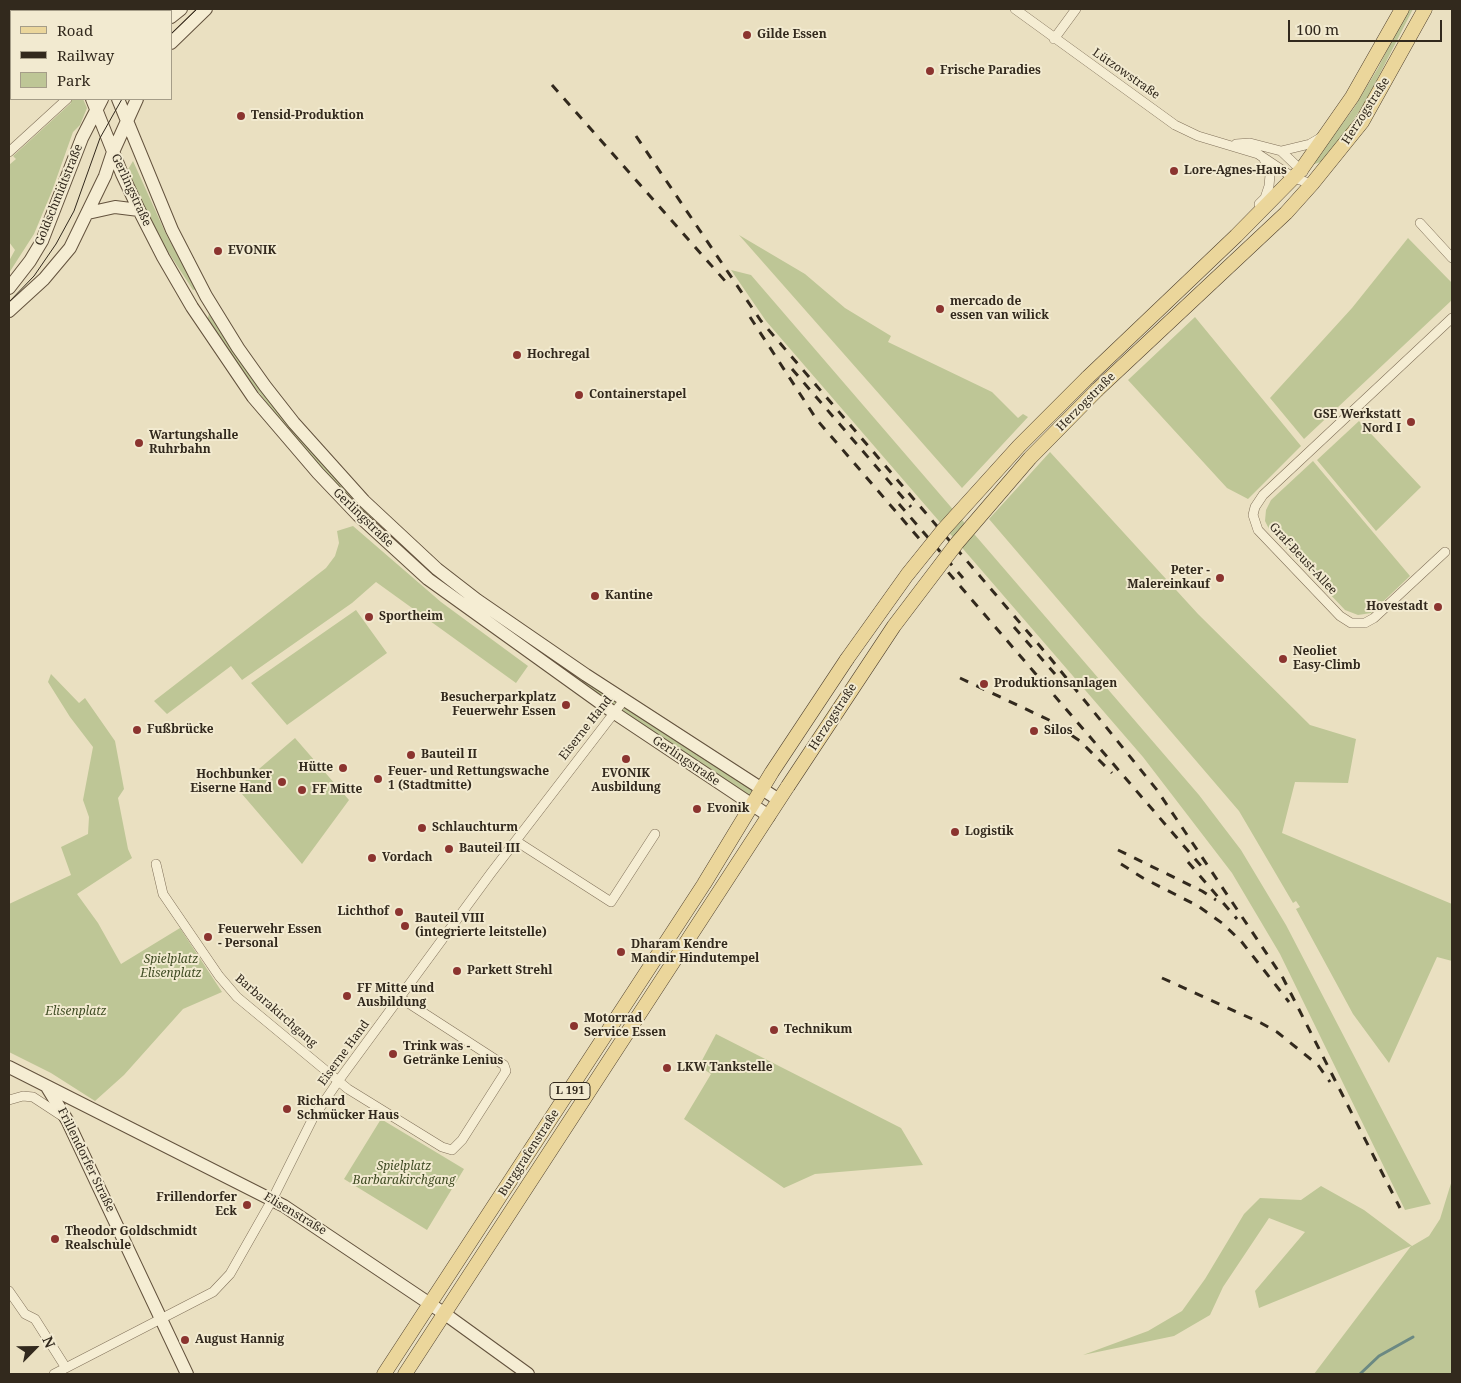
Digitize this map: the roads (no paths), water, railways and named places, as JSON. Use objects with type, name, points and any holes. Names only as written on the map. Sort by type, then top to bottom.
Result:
[{"type":"main road","points":[[172,42],[206,9]]},
{"type":"main road","name":"Herzogstraße","points":[[753,806],[772,772],[847,659],[907,574],[944,529],[1018,446],[1298,174],[1365,77],[1402,9]]},
{"type":"main road","name":"Herzogstraße","points":[[769,816],[894,626],[957,543],[1030,458],[1097,390],[1286,212],[1312,184],[1362,122],[1425,9]]},
{"type":"main road","name":"Gerlingstraße","points":[[118,100],[172,230],[206,296],[238,348],[300,430],[364,501],[437,569],[518,629],[779,800]]},
{"type":"main road","name":"Goldschmidtstraße","points":[[9,311],[44,279],[70,248],[106,176],[113,152],[136,100]]},
{"type":"main road","name":"Gerlingstraße","points":[[97,102],[113,152],[139,210],[192,307],[253,397],[318,473],[358,515],[428,579],[613,712],[769,816]]},
{"type":"main road","name":"Goldschmidtstraße","points":[[9,288],[30,261],[42,241],[97,102]]},
{"type":"main road","points":[[88,213],[115,207],[139,210]]},
{"type":"main road","name":"Burggrafenstraße","points":[[384,1374],[753,806]]},
{"type":"main road","name":"Burggrafenstraße","points":[[405,1374],[769,816]]},
{"type":"main road","points":[[9,1067],[44,1083]]},
{"type":"main road","name":"Elisenstraße","points":[[44,1083],[272,1200],[305,1219],[431,1304],[528,1374]]},
{"type":"main road","name":"Frillendorfer Straße","points":[[44,1083],[53,1093],[67,1120],[187,1374]]},
{"type":"street","name":"Lützowstraße","points":[[1015,9],[1175,125],[1198,136],[1258,154],[1264,159],[1298,174],[1312,184]]},
{"type":"street","points":[[1054,39],[1076,9]]},
{"type":"street","points":[[9,152],[66,100]]},
{"type":"street","name":"Lützowstraße","points":[[1231,145],[1250,143],[1281,151],[1310,144],[1326,134]]},
{"type":"street","name":"Lützowstraße","points":[[1281,151],[1298,174]]},
{"type":"street","points":[[1236,236],[1241,222],[1268,193],[1270,175],[1264,159]]},
{"type":"street","points":[[1420,222],[1452,258]]},
{"type":"street","name":"Graf-Beust-Allee","points":[[1445,552],[1374,618],[1365,623],[1351,623],[1340,616],[1258,530],[1253,515],[1254,507],[1263,495],[1452,318]]},
{"type":"street","name":"Eiserne Hand","points":[[54,1374],[213,1292],[230,1274],[272,1200],[313,1118],[339,1080],[399,997],[613,712],[624,700]]},
{"type":"street","points":[[516,842],[612,902],[655,834]]},
{"type":"street","name":"Barbarakirchgang","points":[[156,864],[163,894],[223,981],[246,1005],[348,1089],[442,1147],[452,1150],[462,1140],[506,1071],[504,1065],[399,997]]},
{"type":"street","points":[[9,1100],[23,1096],[33,1096],[67,1120]]},
{"type":"street","points":[[9,1291],[25,1314],[35,1319],[66,1368]]},
{"type":"waterway","points":[[1360,1374],[1379,1356],[1413,1337]]},
{"type":"tram line","points":[[172,33],[197,9]]},
{"type":"tram line","points":[[9,302],[34,276],[56,244],[74,211],[100,138],[121,100]]},
{"type":"railway","points":[[552,85],[726,282]]},
{"type":"railway","points":[[636,136],[761,321],[1051,659],[1157,790],[1283,978],[1400,1208]]},
{"type":"railway","points":[[750,317],[817,420],[1202,867]]},
{"type":"railway","points":[[792,369],[911,507]]},
{"type":"railway","points":[[899,504],[963,578]]},
{"type":"railway","points":[[1014,627],[1055,674]]},
{"type":"railway","points":[[960,678],[1049,720],[1080,741],[1112,773]]},
{"type":"railway","points":[[1118,850],[1202,891],[1216,900]]},
{"type":"railway","points":[[1188,862],[1237,919]]},
{"type":"railway","points":[[1121,864],[1143,878],[1198,906],[1222,923],[1241,941],[1289,1002]]},
{"type":"railway","points":[[1162,978],[1277,1032],[1318,1065],[1330,1082]]},
{"type":"place","name":"Gilde Essen","points":[[747,35]]},
{"type":"place","name":"Frische Paradies","points":[[930,71]]},
{"type":"place","name":"Tensid-Produktion","points":[[241,116]]},
{"type":"place","name":"Lore-Agnes-Haus","points":[[1174,171]]},
{"type":"place","name":"EVONIK","points":[[218,251]]},
{"type":"place","name":"mercado de essen van wilick","points":[[940,309]]},
{"type":"place","name":"Hochregal","points":[[517,355]]},
{"type":"place","name":"Containerstapel","points":[[579,395]]},
{"type":"place","name":"GSE Werkstatt Nord I","points":[[1411,422]]},
{"type":"place","name":"Wartungshalle Ruhrbahn","points":[[139,443]]},
{"type":"place","name":"Peter - Malereinkauf","points":[[1220,578]]},
{"type":"place","name":"Kantine","points":[[595,596]]},
{"type":"place","name":"Hovestadt","points":[[1438,607]]},
{"type":"place","name":"Sportheim","points":[[369,617]]},
{"type":"place","name":"Neoliet Easy-Climb","points":[[1283,659]]},
{"type":"place","name":"Produktionsanlagen","points":[[984,684]]},
{"type":"place","name":"Besucherparkplatz Feuerwehr Essen","points":[[566,705]]},
{"type":"place","name":"Fußbrücke","points":[[137,730]]},
{"type":"place","name":"Silos","points":[[1034,731]]},
{"type":"place","name":"Bauteil II","points":[[411,755]]},
{"type":"place","name":"EVONIK Ausbildung","points":[[626,759]]},
{"type":"place","name":"Hütte","points":[[343,768]]},
{"type":"place","name":"Feuer- und Rettungswache 1 (Stadtmitte)","points":[[378,779]]},
{"type":"place","name":"Hochbunker Eiserne Hand","points":[[282,782]]},
{"type":"place","name":"FF Mitte","points":[[302,790]]},
{"type":"place","name":"Evonik","points":[[697,809]]},
{"type":"place","name":"Schlauchturm","points":[[422,828]]},
{"type":"place","name":"Logistik","points":[[955,832]]},
{"type":"place","name":"Bauteil III","points":[[449,849]]},
{"type":"place","name":"Vordach","points":[[372,858]]},
{"type":"place","name":"Lichthof","points":[[399,912]]},
{"type":"place","name":"Bauteil VIII (integrierte leitstelle)","points":[[405,926]]},
{"type":"place","name":"Feuerwehr Essen - Personal","points":[[208,937]]},
{"type":"place","name":"Dharam Kendre Mandir Hindutempel","points":[[621,952]]},
{"type":"place","name":"Parkett Strehl","points":[[457,971]]},
{"type":"place","name":"FF Mitte und Ausbildung","points":[[347,996]]},
{"type":"place","name":"Motorrad Service Essen","points":[[574,1026]]},
{"type":"place","name":"Technikum","points":[[774,1030]]},
{"type":"place","name":"Trink was - Getränke Lenius","points":[[393,1054]]},
{"type":"place","name":"LKW Tankstelle","points":[[667,1068]]},
{"type":"place","name":"Richard Schmücker Haus","points":[[287,1109]]},
{"type":"place","name":"Frillendorfer Eck","points":[[247,1205]]},
{"type":"place","name":"Theodor Goldschmidt Realschule","points":[[55,1239]]},
{"type":"place","name":"August Hannig","points":[[185,1340]]},
{"type":"park label","name":"Spielplatz Elisenplatz","points":[[171,967]]},
{"type":"park label","name":"Elisenplatz","points":[[76,1012]]},
{"type":"park label","name":"Spielplatz Barbarakirchgang","points":[[404,1174]]}]
